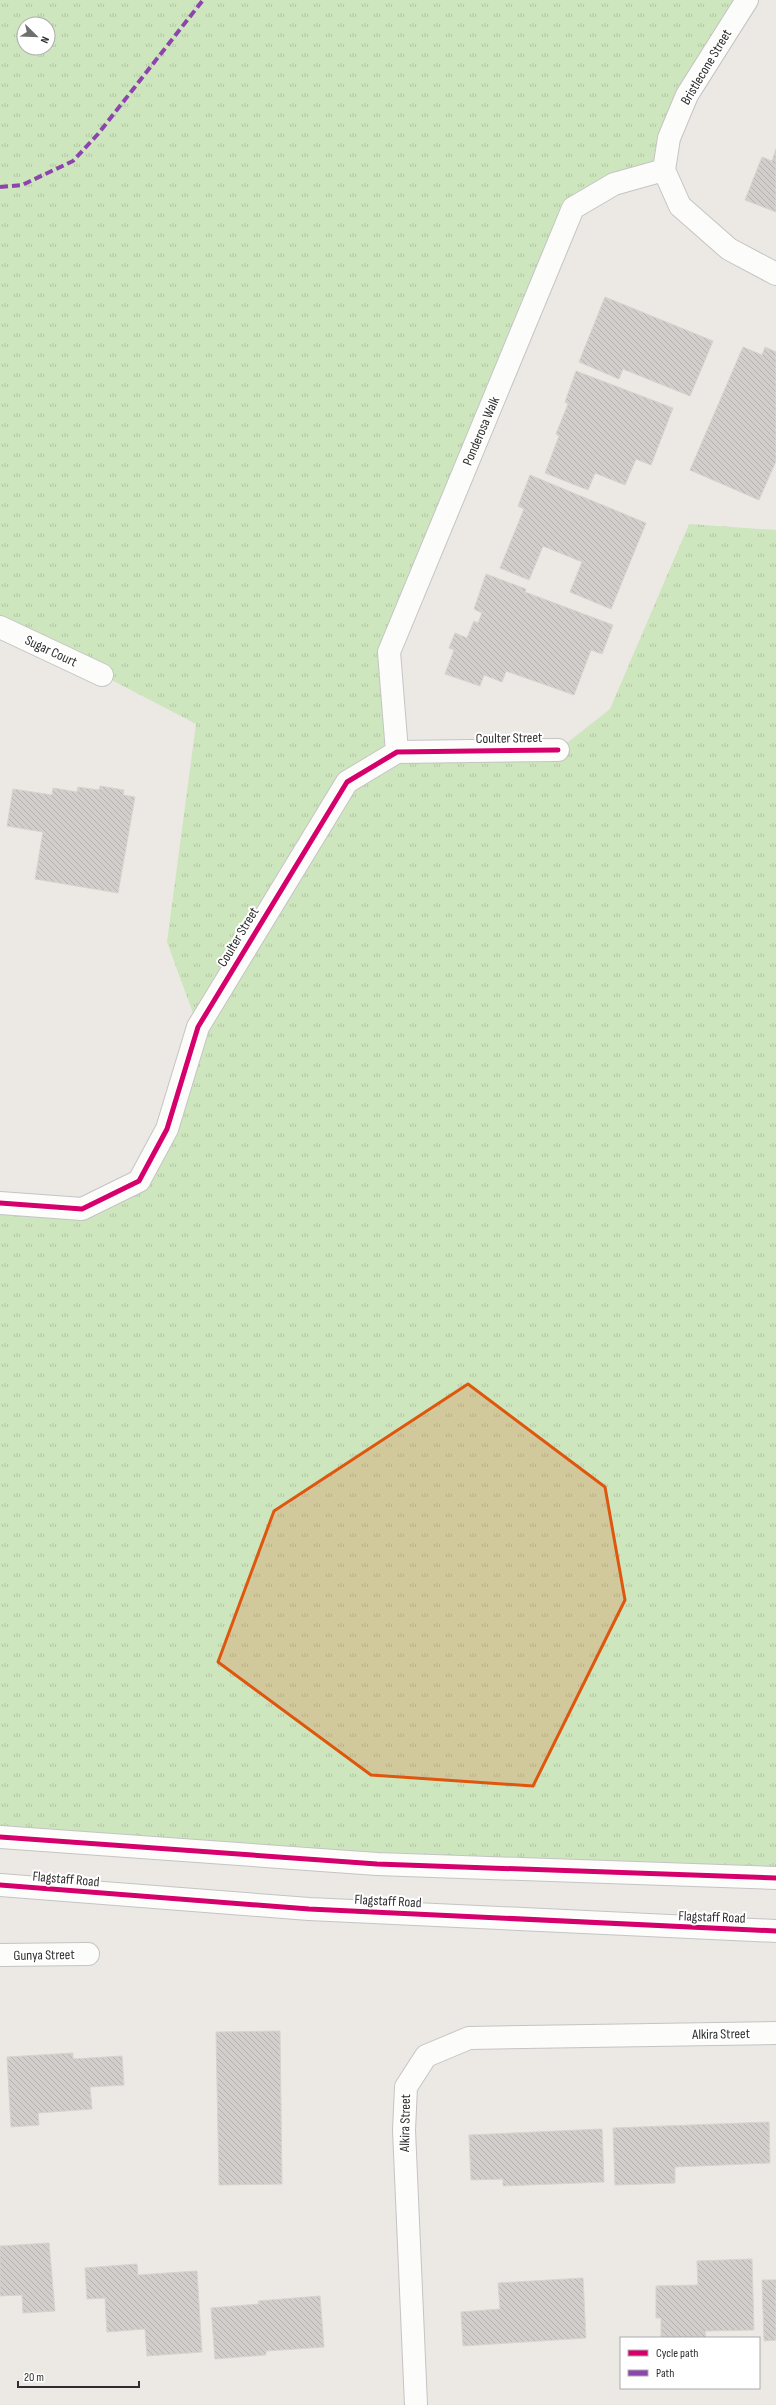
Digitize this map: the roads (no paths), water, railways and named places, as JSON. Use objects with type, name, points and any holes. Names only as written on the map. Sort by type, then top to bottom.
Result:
[{"type":"street","name":"Bristlecone Street","points":[[664,170],[669,138],[687,95],[747,0]]},
{"type":"street","points":[[664,170],[680,206],[729,249],[776,274]]},
{"type":"street","name":"Ponderosa Walk","points":[[397,752],[389,652],[573,208],[614,184],[664,170]]},
{"type":"street","name":"Sugar Court","points":[[0,627],[102,675]]},
{"type":"street","name":"Coulter Street","points":[[0,1203],[82,1208],[138,1181],[167,1129],[198,1027],[346,782],[397,752],[558,750]]},
{"type":"street","points":[[0,1837],[377,1864],[776,1878]]},
{"type":"street","name":"Flagstaff Road","points":[[0,1885],[310,1909],[776,1931]]},
{"type":"street","name":"Gunya Street","points":[[0,1955],[88,1954]]},
{"type":"street","name":"Alkira Street","points":[[416,2405],[404,2130],[406,2087],[426,2056],[469,2038],[776,2033]]}]
